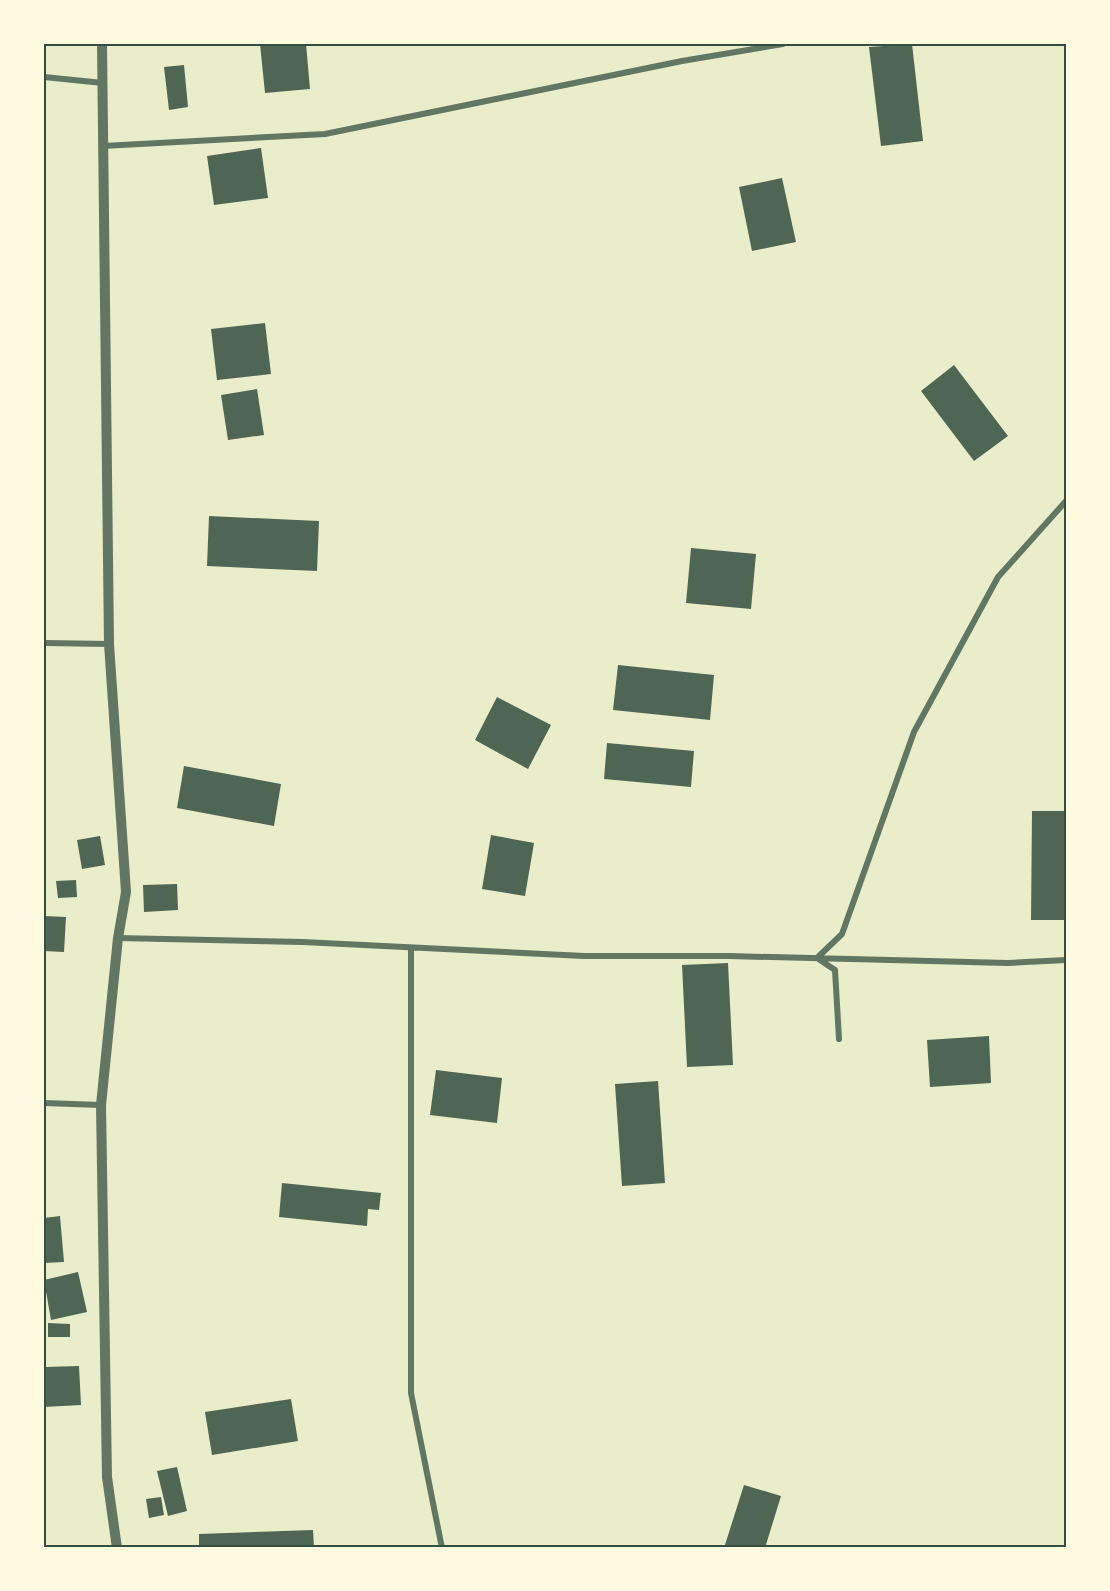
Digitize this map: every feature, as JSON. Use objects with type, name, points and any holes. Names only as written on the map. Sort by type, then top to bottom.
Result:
[{"type":"street","points":[[102,44],[109,644],[126,892],[118,938],[101,1105],[107,1477],[117,1548]]},
{"type":"street","points":[[103,146],[325,134],[682,61],[783,44]]},
{"type":"street","points":[[44,77],[103,83]]},
{"type":"street","points":[[817,958],[842,934],[920,721],[998,577],[1066,501]]},
{"type":"street","points":[[44,643],[109,644]]},
{"type":"street","points":[[118,938],[303,942],[584,956],[817,958],[1008,963],[1066,960]]},
{"type":"street","points":[[411,948],[411,1393],[442,1548]]},
{"type":"street","points":[[817,958],[835,970],[839,1040]]},
{"type":"street","points":[[44,1103],[101,1105]]},
{"type":"building","points":[[260,44],[306,44],[310,89],[265,93]]},
{"type":"building","points":[[912,44],[923,141],[881,146],[869,47]]},
{"type":"building","points":[[184,65],[188,107],[169,110],[164,67]]},
{"type":"building","points":[[261,148],[268,198],[214,205],[207,156]]},
{"type":"building","points":[[782,178],[796,242],[752,251],[739,187]]},
{"type":"building","points":[[265,323],[271,374],[217,380],[211,329]]},
{"type":"building","points":[[954,365],[1008,436],[974,461],[921,391]]},
{"type":"building","points":[[257,389],[264,435],[228,440],[221,395]]},
{"type":"building","points":[[209,516],[319,521],[317,571],[207,566]]},
{"type":"building","points":[[691,548],[756,554],[751,609],[686,603]]},
{"type":"building","points":[[618,665],[714,675],[710,720],[613,710]]},
{"type":"building","points":[[497,697],[551,725],[528,769],[475,740]]},
{"type":"building","points":[[607,743],[694,751],[691,787],[604,779]]},
{"type":"building","points":[[184,766],[281,784],[274,826],[177,808]]},
{"type":"building","points":[[1032,811],[1066,811],[1066,920],[1031,920]]},
{"type":"building","points":[[491,835],[534,843],[525,896],[482,889]]},
{"type":"building","points":[[100,836],[105,865],[82,869],[77,840]]},
{"type":"building","points":[[76,880],[77,897],[58,898],[56,881]]},
{"type":"building","points":[[177,884],[178,910],[144,912],[143,885]]},
{"type":"building","points":[[44,916],[66,917],[64,952],[44,951]]},
{"type":"building","points":[[728,963],[733,1065],[687,1067],[682,965]]},
{"type":"building","points":[[989,1036],[991,1083],[930,1087],[927,1040]]},
{"type":"building","points":[[436,1070],[502,1078],[497,1123],[430,1115]]},
{"type":"building","points":[[658,1081],[665,1183],[622,1186],[615,1084]]},
{"type":"building","points":[[282,1183],[381,1193],[379,1210],[368,1209],[367,1226],[279,1217]]},
{"type":"building","points":[[60,1216],[64,1262],[44,1263],[44,1218]]},
{"type":"building","points":[[78,1272],[87,1312],[51,1320],[44,1280]]},
{"type":"building","points":[[48,1323],[70,1324],[70,1337],[48,1337]]},
{"type":"building","points":[[79,1366],[81,1405],[44,1407],[44,1367]]},
{"type":"building","points":[[291,1399],[298,1441],[212,1455],[205,1412]]},
{"type":"building","points":[[177,1467],[187,1511],[168,1516],[157,1471]]},
{"type":"building","points":[[744,1485],[781,1496],[765,1548],[724,1548]]},
{"type":"building","points":[[161,1497],[164,1515],[149,1518],[146,1499]]},
{"type":"building","points":[[313,1530],[314,1548],[199,1548],[199,1534]]}]
